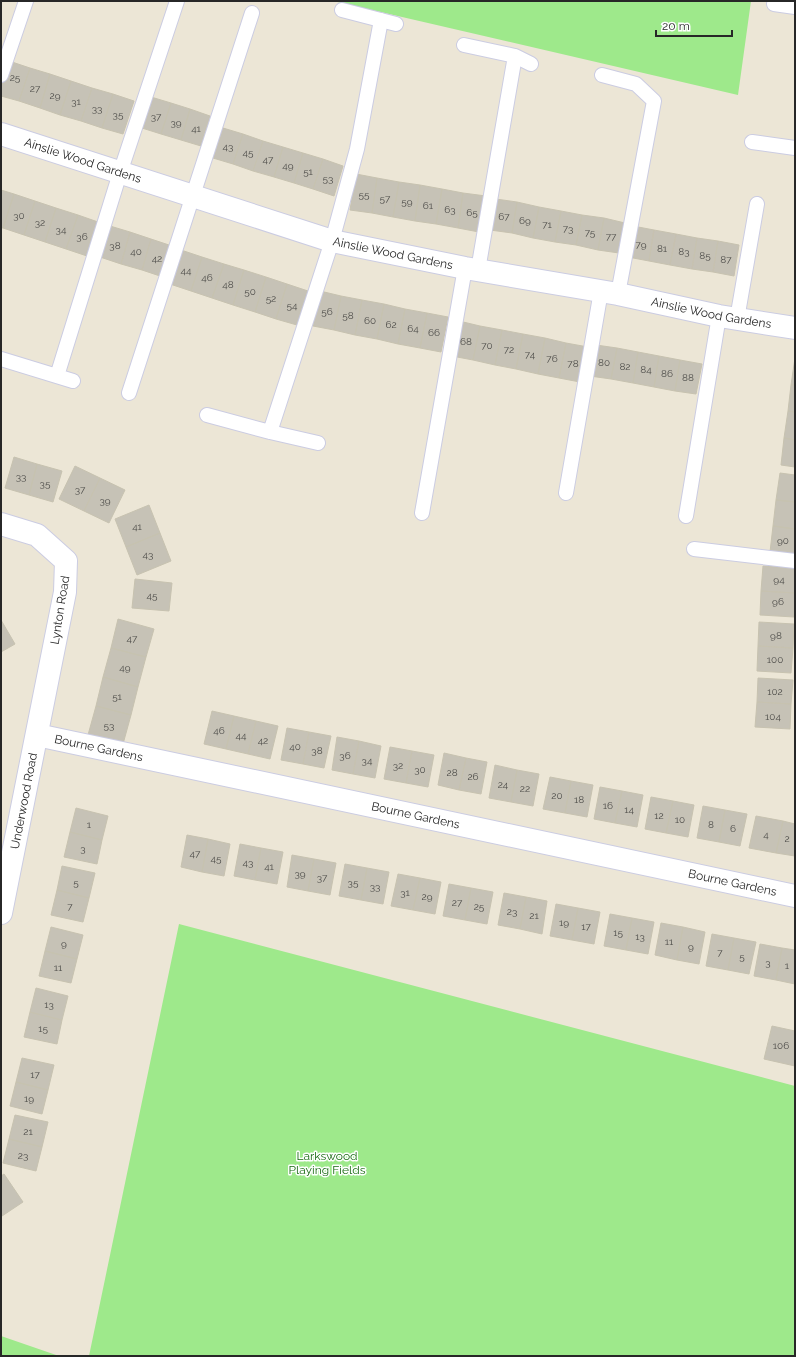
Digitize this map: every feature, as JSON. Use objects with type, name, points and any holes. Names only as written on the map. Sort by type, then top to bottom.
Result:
[{"type":"street","name":"Ainslie Wood Gardens","points":[[1,134],[332,241],[471,269],[609,293],[728,318],[795,328]]},
{"type":"street","name":"Lynton Road","points":[[1,524],[37,535],[66,561],[65,592],[37,735]]},
{"type":"street","name":"Bourne Gardens","points":[[37,735],[795,896]]},
{"type":"street","name":"Underwood Road","points":[[1,913],[37,735]]},
{"type":"lane","points":[[1,75],[26,1]]},
{"type":"lane","points":[[57,376],[120,173],[178,1]]},
{"type":"lane","points":[[774,4],[795,7]]},
{"type":"lane","points":[[342,10],[396,24]]},
{"type":"lane","points":[[128,393],[252,13]]},
{"type":"lane","points":[[270,432],[332,241],[357,149],[381,20]]},
{"type":"lane","points":[[464,45],[515,56],[532,64]]},
{"type":"lane","points":[[422,513],[515,56]]},
{"type":"lane","points":[[566,493],[609,293],[654,101],[636,84],[602,75]]},
{"type":"lane","points":[[752,142],[795,148]]},
{"type":"lane","points":[[686,516],[728,318],[757,204]]},
{"type":"lane","points":[[1,359],[73,381]]},
{"type":"lane","points":[[207,415],[318,443]]},
{"type":"lane","points":[[694,549],[795,561]]},
{"type":"green space","points":[[333,1],[751,1],[738,95]]},
{"type":"green space","name":"Larkswood Playing Fields","points":[[179,924],[795,1086],[795,1356],[89,1356]]},
{"type":"green space","points":[[1,1336],[59,1356],[1,1356]]},
{"type":"building","points":[[9,61],[30,68],[19,101],[1,96],[1,86]]},
{"type":"building","points":[[30,68],[50,74],[40,108],[19,101]]},
{"type":"building","points":[[50,74],[71,81],[60,115],[40,108]]},
{"type":"building","points":[[71,81],[92,88],[81,121],[60,115]]},
{"type":"building","points":[[92,88],[113,94],[102,128],[81,121]]},
{"type":"building","points":[[113,94],[134,101],[123,134],[102,128]]},
{"type":"building","points":[[151,97],[171,103],[161,134],[142,128]]},
{"type":"building","points":[[171,103],[190,109],[181,140],[161,134]]},
{"type":"building","points":[[190,109],[210,116],[201,146],[181,140]]},
{"type":"building","points":[[223,128],[243,134],[233,164],[213,158]]},
{"type":"building","points":[[243,134],[263,141],[253,171],[233,164]]},
{"type":"building","points":[[263,141],[283,147],[274,177],[253,171]]},
{"type":"building","points":[[283,147],[303,153],[294,183],[274,177]]},
{"type":"building","points":[[303,153],[323,159],[313,189],[294,183]]},
{"type":"building","points":[[323,159],[343,166],[334,196],[313,189]]},
{"type":"building","points":[[356,174],[377,178],[372,213],[350,210]]},
{"type":"building","points":[[377,178],[399,182],[393,217],[372,213]]},
{"type":"building","points":[[399,182],[420,185],[415,221],[393,217]]},
{"type":"building","points":[[420,185],[442,189],[436,224],[415,221]]},
{"type":"building","points":[[442,189],[463,193],[458,228],[436,224]]},
{"type":"building","points":[[1,190],[14,194],[3,228],[1,228]]},
{"type":"building","points":[[463,193],[486,196],[479,232],[458,228]]},
{"type":"building","points":[[14,194],[35,201],[24,235],[3,228]]},
{"type":"building","points":[[496,199],[517,202],[512,233],[490,230]]},
{"type":"building","points":[[35,201],[56,208],[45,242],[24,235]]},
{"type":"building","points":[[517,202],[539,207],[533,238],[512,233]]},
{"type":"building","points":[[539,207],[561,211],[555,242],[533,238]]},
{"type":"building","points":[[56,208],[78,215],[66,249],[45,242]]},
{"type":"building","points":[[561,211],[582,215],[576,245],[555,242]]},
{"type":"building","points":[[78,215],[98,222],[87,256],[66,249]]},
{"type":"building","points":[[582,215],[604,218],[598,250],[576,245]]},
{"type":"building","points":[[604,218],[625,223],[619,253],[598,250]]},
{"type":"building","points":[[110,226],[130,232],[121,264],[100,257]]},
{"type":"building","points":[[633,226],[654,230],[649,261],[628,257]]},
{"type":"building","points":[[654,230],[676,234],[670,265],[649,261]]},
{"type":"building","points":[[130,232],[151,239],[142,270],[121,264]]},
{"type":"building","points":[[676,234],[697,238],[692,269],[670,265]]},
{"type":"building","points":[[697,238],[718,241],[713,272],[692,269]]},
{"type":"building","points":[[151,239],[172,246],[163,277],[142,270]]},
{"type":"building","points":[[718,241],[739,245],[734,276],[713,272]]},
{"type":"building","points":[[181,250],[202,257],[191,291],[170,284]]},
{"type":"building","points":[[202,257],[224,264],[212,298],[191,291]]},
{"type":"building","points":[[224,264],[244,270],[233,305],[212,298]]},
{"type":"building","points":[[244,270],[266,277],[255,312],[233,305]]},
{"type":"building","points":[[266,277],[287,284],[276,319],[255,312]]},
{"type":"building","points":[[287,284],[308,291],[297,325],[276,319]]},
{"type":"building","points":[[320,291],[341,296],[334,330],[313,326]]},
{"type":"building","points":[[341,296],[362,300],[355,335],[334,330]]},
{"type":"building","points":[[362,300],[384,304],[377,339],[355,335]]},
{"type":"building","points":[[384,304],[405,309],[398,344],[377,339]]},
{"type":"building","points":[[405,309],[427,313],[420,348],[398,344]]},
{"type":"building","points":[[427,313],[448,317],[441,352],[420,348]]},
{"type":"building","points":[[459,321],[480,326],[473,360],[452,356]]},
{"type":"building","points":[[480,326],[502,330],[495,365],[473,360]]},
{"type":"building","points":[[502,330],[523,334],[516,369],[495,365]]},
{"type":"building","points":[[523,334],[545,338],[538,374],[516,369]]},
{"type":"building","points":[[545,338],[566,343],[559,378],[538,374]]},
{"type":"building","points":[[566,343],[588,347],[580,382],[559,378]]},
{"type":"building","points":[[596,345],[617,348],[611,379],[590,376]]},
{"type":"building","points":[[617,348],[638,352],[633,383],[611,379]]},
{"type":"building","points":[[638,352],[659,356],[654,387],[633,383]]},
{"type":"building","points":[[659,356],[680,360],[675,391],[654,387]]},
{"type":"building","points":[[795,358],[795,385],[791,385]]},
{"type":"building","points":[[680,360],[702,364],[696,394],[675,391]]},
{"type":"building","points":[[791,385],[795,385],[795,412],[788,411]]},
{"type":"building","points":[[788,411],[795,412],[795,440],[784,438]]},
{"type":"building","points":[[784,438],[795,440],[795,467],[781,465]]},
{"type":"building","points":[[14,457],[37,464],[29,495],[5,488]]},
{"type":"building","points":[[37,464],[62,471],[53,502],[29,495]]},
{"type":"building","points":[[75,466],[100,478],[84,511],[59,499]]},
{"type":"building","points":[[780,473],[795,475],[795,502],[776,500]]},
{"type":"building","points":[[100,478],[125,490],[109,523],[84,511]]},
{"type":"building","points":[[776,500],[795,502],[795,529],[773,526]]},
{"type":"building","points":[[149,505],[160,533],[126,547],[115,519]]},
{"type":"building","points":[[773,526],[795,529],[795,555],[770,552]]},
{"type":"building","points":[[160,533],[171,561],[137,575],[126,547]]},
{"type":"building","points":[[763,566],[795,568],[795,593],[761,591]]},
{"type":"building","points":[[135,579],[172,583],[169,611],[132,608]]},
{"type":"building","points":[[761,591],[795,593],[794,617],[760,615]]},
{"type":"building","points":[[118,619],[154,629],[146,657],[111,648]]},
{"type":"building","points":[[1,620],[15,644],[1,652]]},
{"type":"building","points":[[759,622],[794,624],[793,648],[758,646]]},
{"type":"building","points":[[758,646],[793,648],[791,673],[757,671]]},
{"type":"building","points":[[111,648],[146,657],[138,687],[103,677]]},
{"type":"building","points":[[103,677],[138,687],[131,715],[96,706]]},
{"type":"building","points":[[758,678],[793,680],[791,704],[757,702]]},
{"type":"building","points":[[757,702],[791,704],[790,729],[755,727]]},
{"type":"building","points":[[96,706],[131,715],[123,744],[88,735]]},
{"type":"building","points":[[212,711],[234,716],[226,749],[204,744]]},
{"type":"building","points":[[234,716],[256,721],[248,754],[226,749]]},
{"type":"building","points":[[256,721],[278,726],[270,759],[248,754]]},
{"type":"building","points":[[287,728],[309,732],[303,764],[281,760]]},
{"type":"building","points":[[309,732],[331,736],[324,768],[303,764]]},
{"type":"building","points":[[337,737],[359,741],[353,774],[332,770]]},
{"type":"building","points":[[359,741],[381,746],[375,778],[353,774]]},
{"type":"building","points":[[390,747],[412,751],[406,783],[384,779]]},
{"type":"building","points":[[412,751],[434,755],[428,787],[406,783]]},
{"type":"building","points":[[444,753],[466,758],[459,790],[438,785]]},
{"type":"building","points":[[466,758],[487,762],[481,794],[459,790]]},
{"type":"building","points":[[495,765],[517,770],[511,802],[489,798]]},
{"type":"building","points":[[517,770],[539,774],[533,806],[511,802]]},
{"type":"building","points":[[550,777],[571,781],[565,813],[543,809]]},
{"type":"building","points":[[571,781],[593,785],[587,817],[565,813]]},
{"type":"building","points":[[600,787],[622,791],[615,823],[594,819]]},
{"type":"building","points":[[622,791],[643,795],[637,827],[615,823]]},
{"type":"building","points":[[651,797],[673,801],[666,833],[645,829]]},
{"type":"building","points":[[673,801],[694,805],[688,837],[666,833]]},
{"type":"building","points":[[703,806],[725,810],[719,842],[697,838]]},
{"type":"building","points":[[76,808],[108,816],[102,840],[70,832]]},
{"type":"building","points":[[725,810],[747,814],[740,846],[719,842]]},
{"type":"building","points":[[756,816],[783,821],[776,853],[749,848]]},
{"type":"building","points":[[783,821],[795,824],[795,856],[776,853]]},
{"type":"building","points":[[70,832],[102,840],[97,864],[64,857]]},
{"type":"building","points":[[187,835],[208,839],[202,872],[181,867]]},
{"type":"building","points":[[208,839],[230,844],[224,876],[202,872]]},
{"type":"building","points":[[240,844],[261,848],[255,880],[234,876]]},
{"type":"building","points":[[261,848],[283,852],[277,884],[255,880]]},
{"type":"building","points":[[292,855],[314,859],[308,891],[287,887]]},
{"type":"building","points":[[314,859],[336,863],[330,895],[308,891]]},
{"type":"building","points":[[345,864],[367,868],[361,900],[339,896]]},
{"type":"building","points":[[62,866],[95,873],[89,898],[57,890]]},
{"type":"building","points":[[367,868],[389,872],[383,904],[361,900]]},
{"type":"building","points":[[398,874],[420,878],[413,910],[391,906]]},
{"type":"building","points":[[420,878],[441,882],[435,914],[413,910]]},
{"type":"building","points":[[449,884],[471,888],[465,920],[443,916]]},
{"type":"building","points":[[471,888],[493,892],[487,924],[465,920]]},
{"type":"building","points":[[57,890],[89,898],[83,922],[51,915]]},
{"type":"building","points":[[504,893],[526,897],[520,929],[498,925]]},
{"type":"building","points":[[526,897],[547,901],[542,934],[520,929]]},
{"type":"building","points":[[556,904],[578,908],[572,940],[550,936]]},
{"type":"building","points":[[578,908],[600,912],[594,944],[572,940]]},
{"type":"building","points":[[610,914],[632,918],[626,950],[604,946]]},
{"type":"building","points":[[632,918],[654,922],[648,954],[626,950]]},
{"type":"building","points":[[661,923],[683,927],[677,960],[655,955]]},
{"type":"building","points":[[51,927],[83,935],[77,959],[45,951]]},
{"type":"building","points":[[683,927],[705,932],[699,964],[677,960]]},
{"type":"building","points":[[712,934],[734,938],[728,970],[706,966]]},
{"type":"building","points":[[734,938],[756,942],[749,974],[728,970]]},
{"type":"building","points":[[760,944],[782,948],[776,980],[754,976]]},
{"type":"building","points":[[782,948],[795,950],[795,984],[776,980]]},
{"type":"building","points":[[45,951],[77,959],[71,983],[39,976]]},
{"type":"building","points":[[36,988],[68,996],[62,1020],[30,1012]]},
{"type":"building","points":[[30,1012],[62,1020],[57,1044],[24,1037]]},
{"type":"building","points":[[772,1026],[795,1031],[795,1066],[764,1059]]},
{"type":"building","points":[[22,1058],[54,1065],[48,1090],[16,1082]]},
{"type":"building","points":[[16,1082],[48,1090],[42,1114],[10,1106]]},
{"type":"building","points":[[15,1115],[48,1122],[42,1147],[9,1139]]},
{"type":"building","points":[[9,1139],[42,1147],[36,1171],[3,1163]]},
{"type":"building","points":[[4,1174],[23,1202],[2,1216],[1,1176]]}]
